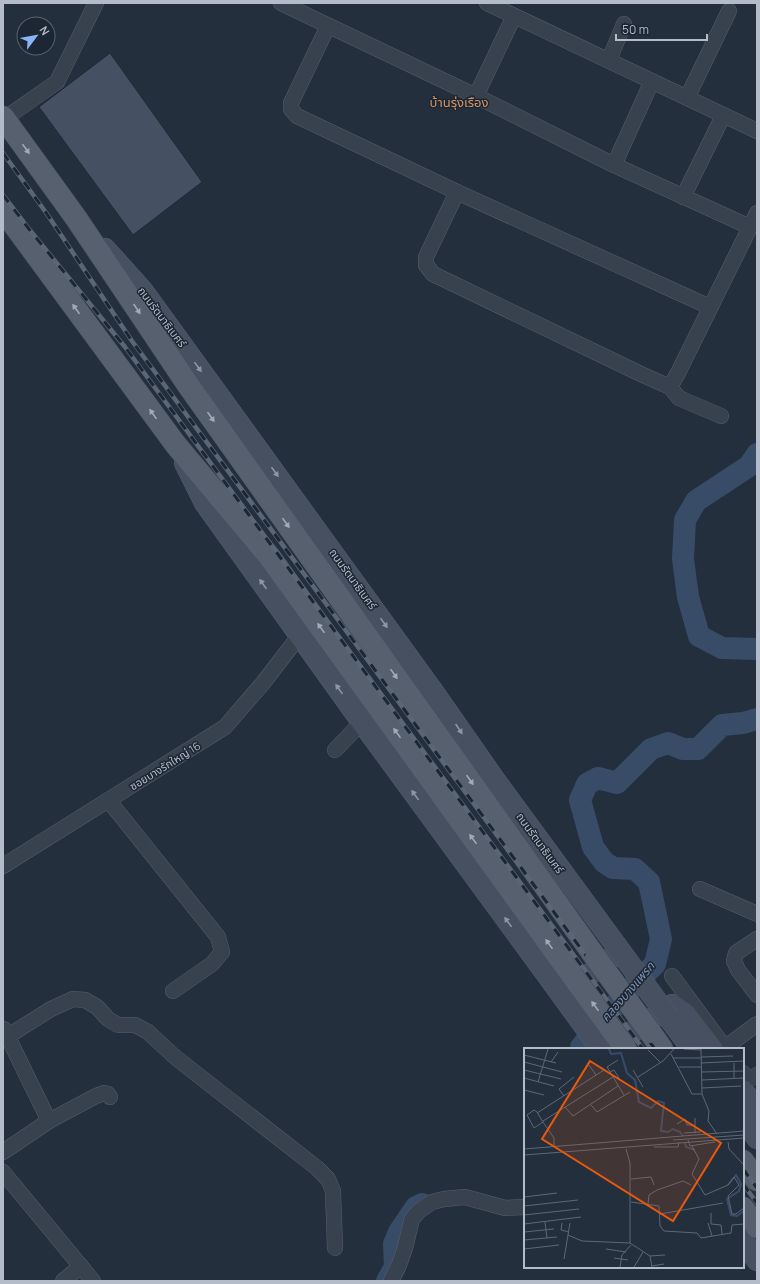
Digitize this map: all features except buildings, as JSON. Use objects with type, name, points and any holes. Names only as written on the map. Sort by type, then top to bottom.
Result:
[{"type":"main road","name":"ถนนรัตนาธิเบศร์","points":[[4,118],[76,218],[188,385],[661,1048]]},
{"type":"main road","points":[[3,210],[176,445],[269,556],[564,981],[600,1048]]},
{"type":"main road","name":"ถนนรัตนาธิเบศร์","points":[[76,218],[142,290],[397,641],[494,779],[691,1048]]},
{"type":"main road","points":[[176,445],[205,502],[435,822],[564,981],[625,1048]]},
{"type":"main road","points":[[435,822],[469,893],[547,996],[556,1001],[628,945],[625,935],[548,832],[494,779]]},
{"type":"main road","points":[[608,1048],[672,1005],[686,1014],[720,1048]]},
{"type":"main road","points":[[744,1092],[757,1110]]},
{"type":"main road","points":[[744,1120],[757,1138]]},
{"type":"main road","points":[[744,1162],[757,1180]]},
{"type":"main road","points":[[744,1209],[757,1227]]},
{"type":"main road","points":[[744,1242],[757,1260]]},
{"type":"street","points":[[4,118],[57,82],[96,3]]},
{"type":"street","points":[[281,3],[476,96],[614,165],[684,197],[754,220],[678,373],[670,386]]},
{"type":"street","points":[[487,3],[757,131]]},
{"type":"street","points":[[687,98],[729,11]]},
{"type":"street","points":[[476,96],[514,16]]},
{"type":"street","points":[[609,60],[624,24]]},
{"type":"street","points":[[328,26],[291,103],[291,109],[297,116],[457,192],[710,307]]},
{"type":"street","points":[[614,165],[652,81]]},
{"type":"street","points":[[684,197],[723,116]]},
{"type":"street","points":[[457,192],[426,257],[426,265],[433,274],[643,375],[670,386],[679,398],[721,416]]},
{"type":"street","name":"ซอยบางรักใหญ่ 16","points":[[3,866],[225,727],[263,683],[300,635]]},
{"type":"street","points":[[335,750],[362,722]]},
{"type":"street","points":[[109,801],[218,937],[222,952],[212,964],[173,991]]},
{"type":"street","points":[[700,889],[757,914]]},
{"type":"street","points":[[757,938],[736,952],[734,962],[738,970],[757,995]]},
{"type":"street","points":[[672,976],[720,1048]]},
{"type":"street","points":[[49,1121],[5,1032],[73,999],[85,1000],[97,1007],[108,1019],[118,1024],[135,1025],[148,1032],[175,1056],[317,1168],[328,1179],[333,1191],[335,1248]]},
{"type":"street","points":[[722,1048],[757,1024]]},
{"type":"street","points":[[744,1074],[747,1078],[752,1078],[757,1075]]},
{"type":"street","points":[[3,1152],[49,1121],[96,1096],[104,1093],[110,1096]]},
{"type":"street","points":[[3,1172],[93,1281]]},
{"type":"street","points":[[391,1281],[405,1248],[412,1219],[419,1211],[432,1202],[465,1197],[506,1208],[524,1207]]},
{"type":"street","points":[[63,1281],[81,1266]]},
{"type":"waterway","name":"คลองบางแพรก","points":[[757,454],[749,466],[696,501],[685,520],[683,559],[688,597],[699,636],[722,648],[757,649]]},
{"type":"waterway","name":"คลองบางแพรก","points":[[581,1048],[617,1003],[655,964],[661,939],[649,882],[635,869],[613,868],[604,862],[593,847],[580,800],[587,784],[598,778],[617,783],[651,749],[668,743],[683,749],[698,749],[722,725],[743,723],[757,719]]},
{"type":"waterway","name":"คลองบางแพรก","points":[[387,1281],[395,1267],[394,1244],[399,1232],[416,1207],[422,1204]]},
{"type":"railway","points":[[3,153],[47,214],[132,341],[654,1048]]},
{"type":"railway","points":[[3,195],[125,347],[642,1048]]},
{"type":"railway","points":[[744,1170],[757,1188]]},
{"type":"railway","points":[[744,1185],[757,1203]]},
{"type":"district","name":"บ้านรุ่งเรือง","points":[[459,102]]}]
